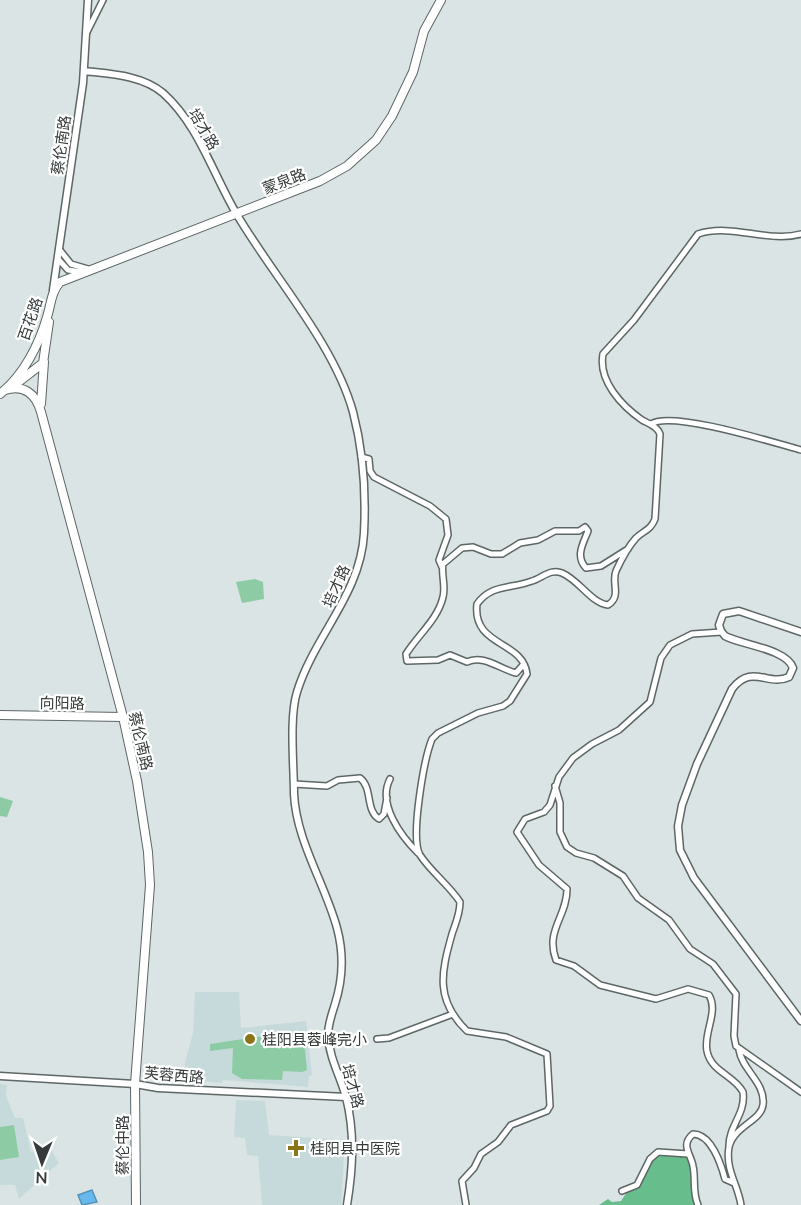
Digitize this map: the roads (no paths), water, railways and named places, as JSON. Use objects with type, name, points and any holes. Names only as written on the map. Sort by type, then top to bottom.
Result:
[{"type":"main road","name":"蒙泉路","points":[[52,293],[60,282],[86,271],[330,177],[369,147],[392,116],[413,72],[424,31],[441,0]]},
{"type":"main road","name":"百花路","points":[[3,392],[38,370],[44,360],[52,293]]},
{"type":"main road","name":"百花路","points":[[3,392],[36,345],[52,293]]},
{"type":"main road","name":"蔡伦南路","points":[[41,412],[44,360]]},
{"type":"main road","name":"蔡伦南路","points":[[3,392],[17,388],[28,391],[37,400],[41,412],[123,717],[141,809],[150,885],[135,1084]]},
{"type":"main road","name":"向阳路","points":[[0,715],[123,717]]},
{"type":"main road","name":"蔡伦中路","points":[[135,1084],[136,1205]]},
{"type":"street","name":"蔡伦南路","points":[[52,293],[84,71],[88,0]]},
{"type":"street","points":[[86,34],[103,0]]},
{"type":"street","name":"培才路","points":[[84,71],[129,77],[160,91],[182,113],[236,213],[330,359],[353,411],[361,458],[364,535],[358,568],[344,600],[306,667],[296,694],[294,784],[296,814],[337,928],[344,960],[328,1033],[331,1054],[346,1097],[353,1140],[347,1205]]},
{"type":"street","points":[[421,857],[416,831],[432,739],[438,733],[478,713],[510,701],[527,674],[524,664],[482,630],[476,614],[482,597],[502,586],[533,581],[560,571],[577,581],[598,602],[608,604],[615,598],[615,572],[636,538],[650,529],[655,519],[660,434],[651,424],[634,414],[614,393],[603,374],[603,354],[634,320],[693,238],[706,231],[754,233],[777,238],[801,234]]},
{"type":"street","points":[[59,249],[71,264],[86,271]]},
{"type":"street","points":[[57,259],[68,270],[86,271]]},
{"type":"street","points":[[651,424],[656,421],[687,421],[785,443],[801,450]]},
{"type":"street","points":[[361,458],[369,459],[370,471],[374,477],[430,506],[446,519],[448,535],[439,560],[445,581],[442,602],[406,654],[407,661],[438,660],[450,655],[467,662],[475,658],[484,660],[516,673],[524,664]]},
{"type":"street","points":[[442,567],[462,548],[473,547],[491,554],[502,554],[520,543],[537,540],[555,531],[579,531],[585,527],[588,531],[581,552],[582,563],[586,568],[601,566],[629,548]]},
{"type":"street","points":[[722,632],[720,619],[730,610],[801,632]]},
{"type":"street","points":[[741,1205],[740,1193],[729,1165],[729,1146],[730,1133],[743,1108],[743,1092],[708,1058],[706,1040],[712,1003],[709,995],[688,989],[656,999],[600,985],[574,966],[556,960],[552,946],[554,930],[567,890],[539,865],[516,832],[525,819],[544,812],[550,805],[555,786],[565,768],[581,751],[619,730],[650,702],[661,658],[670,645],[692,634],[722,632],[733,640],[780,654],[791,662],[793,668],[792,673],[783,680],[751,676],[737,683],[732,689],[697,764],[682,805],[678,826],[680,850],[694,878],[801,1021]]},
{"type":"street","points":[[294,784],[327,786],[338,780],[360,778],[367,787],[372,811],[379,819],[384,814],[390,779]]},
{"type":"street","points":[[555,786],[560,803],[560,832],[567,847],[594,858],[623,876],[638,898],[663,915],[690,949],[713,964],[737,998],[734,1042],[743,1062],[759,1087],[763,1107],[756,1116],[738,1130],[729,1146]]},
{"type":"street","points":[[387,798],[396,823],[421,857],[460,902],[459,917],[451,940],[442,982],[444,998],[453,1014],[467,1031],[506,1037],[547,1054],[549,1061],[550,1106],[547,1111],[511,1125],[498,1142],[481,1154],[474,1168],[462,1181],[466,1205]]},
{"type":"street","points":[[377,1039],[389,1038],[453,1014]]},
{"type":"street","points":[[739,1050],[801,1092]]},
{"type":"street","name":"芙蓉西路","points":[[0,1076],[135,1084],[158,1088],[346,1097]]},
{"type":"street","points":[[698,1205],[693,1187],[693,1166],[688,1154],[689,1137],[698,1134],[719,1158],[725,1179],[735,1183]]},
{"type":"street","points":[[622,1191],[637,1185],[650,1159],[658,1152],[688,1154]]},
{"type":"water","points":[[92,1190],[97,1202],[82,1205],[78,1195]]},
{"type":"place","name":"桂阳县蓉峰完小","points":[[250,1039]]},
{"type":"place","name":"桂阳县中医院","points":[[296,1148]]}]
